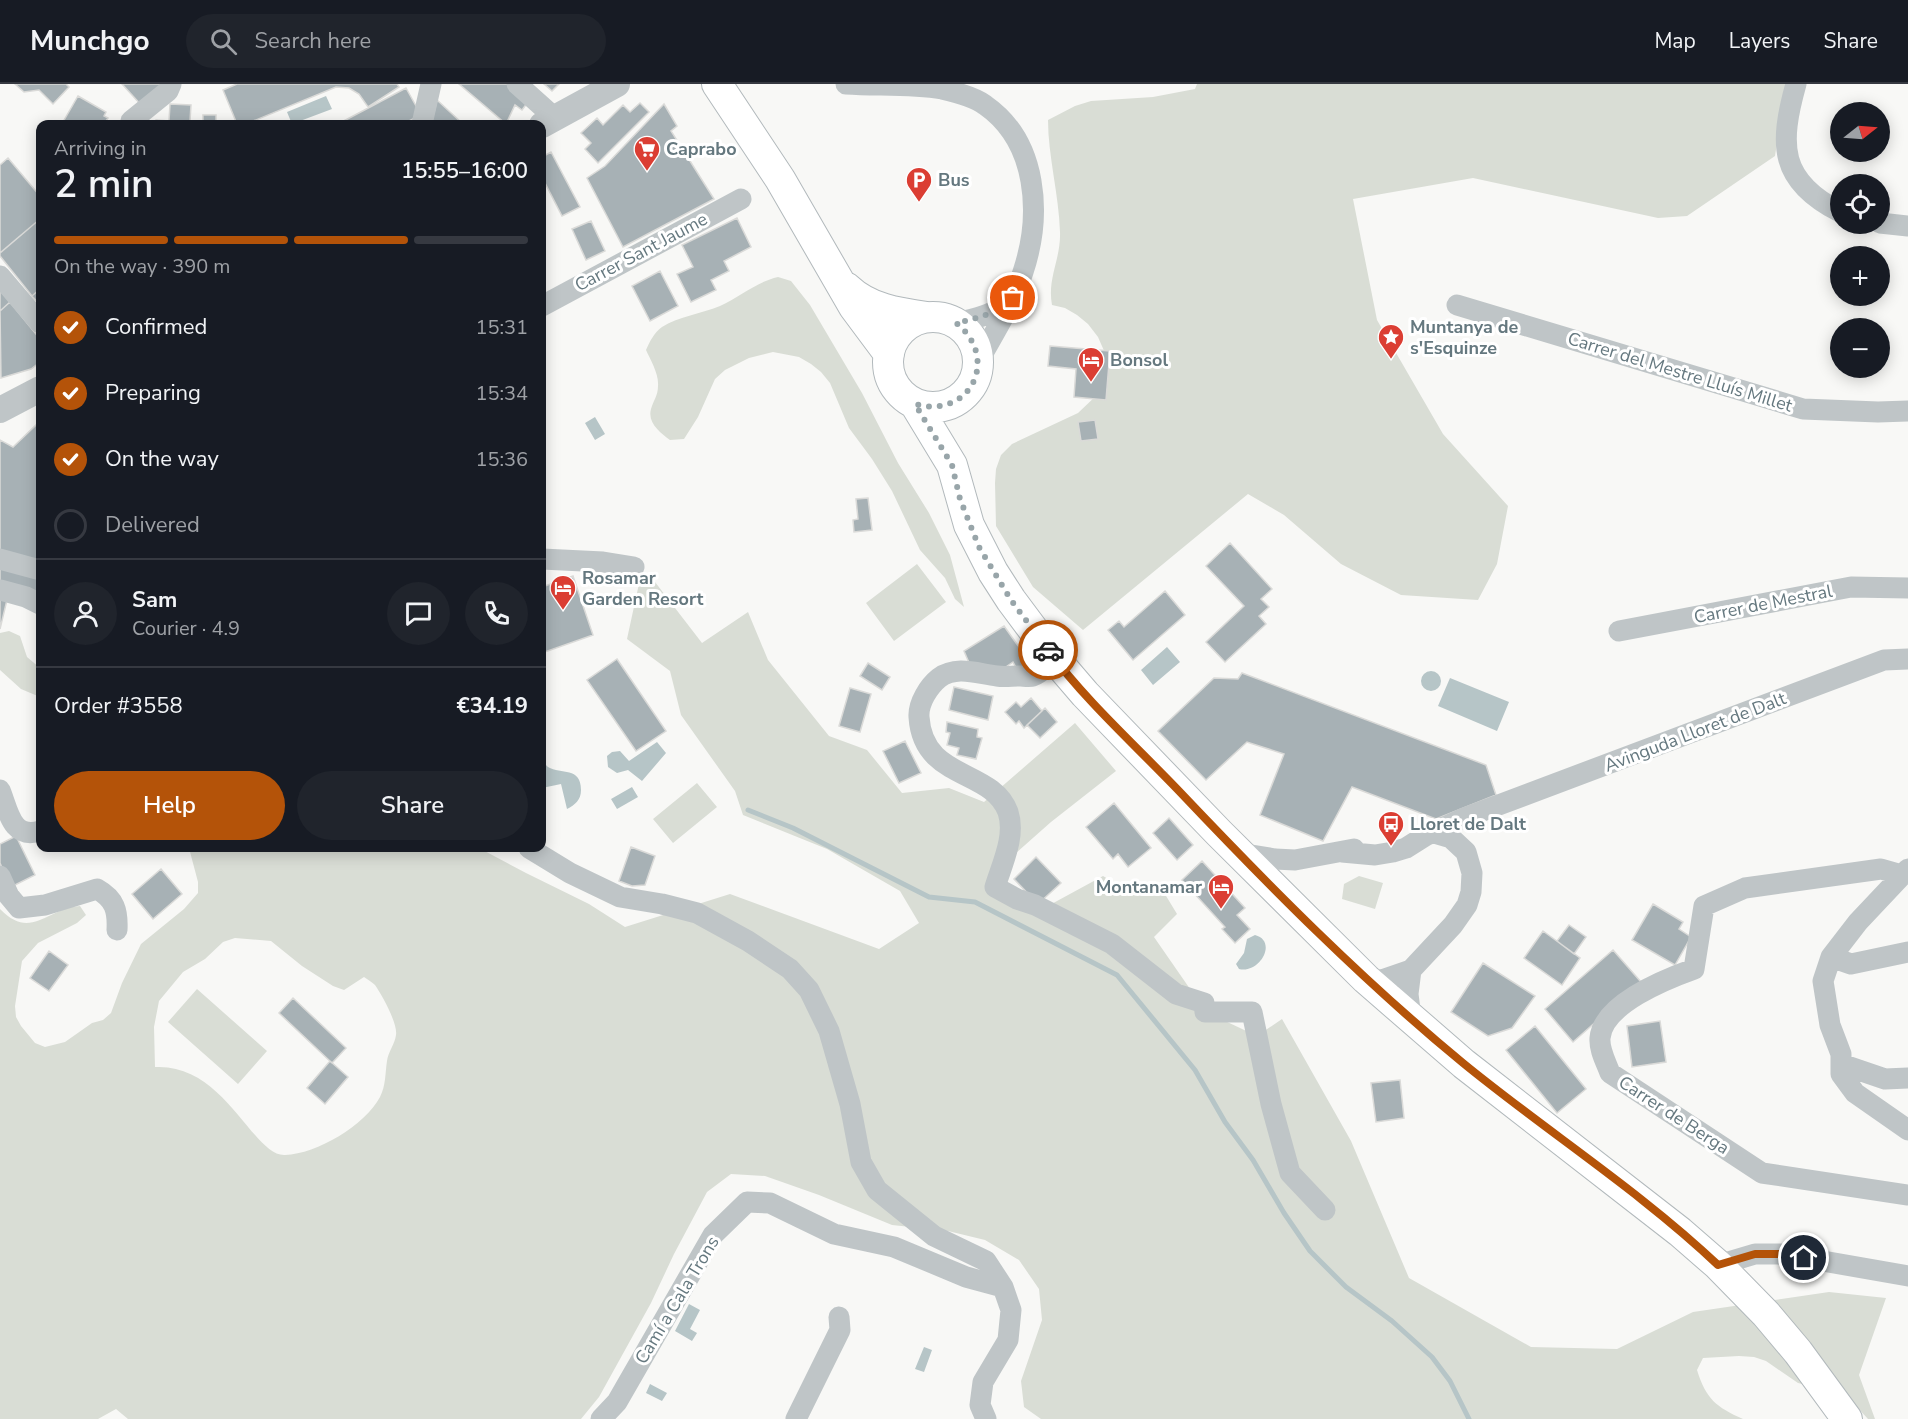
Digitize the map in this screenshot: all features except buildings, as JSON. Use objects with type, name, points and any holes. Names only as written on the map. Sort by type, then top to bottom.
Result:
[{"type":"main road","points":[[717,84],[780,179],[854,307],[889,354]]},
{"type":"main road","points":[[841,281],[853,293],[873,305],[894,312],[942,318],[956,323],[971,337],[978,362],[977,374],[972,386],[958,400],[943,407],[934,408],[915,404],[906,398],[893,384],[888,366],[894,339],[909,325],[927,317]]},
{"type":"main road","points":[[952,465],[958,400]]},
{"type":"main road","points":[[915,404],[952,465],[960,499],[979,547],[1011,600],[1055,659],[1093,702],[1281,896],[1366,979],[1464,1064],[1680,1232],[1718,1265],[1766,1314],[1798,1352],[1847,1419]]},
{"type":"street","points":[[132,120],[168,91],[171,84]]},
{"type":"street","points":[[423,120],[431,84]]},
{"type":"street","points":[[517,84],[548,121],[617,84]]},
{"type":"street","points":[[846,84],[926,86],[979,95],[1021,147],[1030,171],[1033,202],[1031,238],[1023,272],[1013,298],[978,362]]},
{"type":"street","points":[[1796,84],[1786,142],[1787,156],[1792,171],[1811,194],[1830,206]]},
{"type":"street","name":"Carrer Sant Jaume","points":[[546,304],[741,198]]},
{"type":"street","points":[[1890,224],[1908,226]]},
{"type":"street","points":[[0,276],[36,318]]},
{"type":"street","points":[[956,323],[989,315],[1003,308],[1013,298]]},
{"type":"street","name":"Carrer del Mestre Lluís Millet","points":[[1457,305],[1803,409],[1908,411]]},
{"type":"street","points":[[0,393],[36,389]]},
{"type":"street","points":[[0,410],[36,390]]},
{"type":"street","points":[[0,559],[36,569]]},
{"type":"street","points":[[546,559],[603,562],[634,567]]},
{"type":"street","name":"Carrer de Mestral","points":[[1619,631],[1851,587],[1908,588]]},
{"type":"street","points":[[0,590],[36,602]]},
{"type":"street","points":[[1055,659],[1034,676],[998,677],[959,671],[948,673],[939,678],[927,692],[919,712],[919,724],[926,745],[935,756],[947,766],[991,791],[1007,809],[1011,830],[995,887],[1112,944],[1176,994],[1204,1003],[1205,1012],[1252,1012],[1271,1104],[1290,1173],[1326,1210]]},
{"type":"street","name":"Avinguda Lloret de Dalt","points":[[1239,853],[1295,860],[1342,852],[1411,835],[1429,835],[1446,826],[1884,660],[1908,659]]},
{"type":"street","points":[[0,790],[13,823],[21,831],[36,832]]},
{"type":"street","points":[[1366,979],[1382,980],[1411,970],[1453,925],[1467,905],[1472,881],[1466,852],[1471,829],[1484,812]]},
{"type":"street","points":[[1429,835],[1451,838],[1466,852]]},
{"type":"street","points":[[536,852],[570,873],[620,897],[662,904],[697,914],[748,941],[790,969],[809,990],[829,1031],[850,1104],[861,1162],[877,1190],[934,1236],[986,1261],[1003,1287],[1011,1310],[1008,1340],[982,1382],[980,1405],[986,1419]]},
{"type":"street","points":[[1281,896],[1281,878],[1286,868],[1295,860]]},
{"type":"street","name":"Carrer de Berga","points":[[1905,872],[1881,869],[1745,888],[1704,906],[1694,969],[1639,992],[1604,1022],[1600,1048],[1610,1073],[1762,1173],[1908,1195]]},
{"type":"street","points":[[1905,872],[1858,922],[1831,957],[1823,981],[1830,1025],[1841,1054],[1841,1074],[1855,1093],[1908,1130]]},
{"type":"street","points":[[0,876],[9,896],[20,908],[45,905],[97,890],[106,894],[113,902],[118,914],[117,930]]},
{"type":"street","points":[[1831,957],[1851,964],[1908,952]]},
{"type":"street","points":[[1411,970],[1408,994],[1411,1018]]},
{"type":"street","points":[[1841,1064],[1885,1079],[1908,1078]]},
{"type":"street","name":"Camí a Cala Trons","points":[[601,1419],[617,1402],[714,1235],[747,1202],[770,1203],[834,1234],[894,1247],[966,1277],[1003,1287]]},
{"type":"street","points":[[1718,1265],[1755,1254],[1783,1254],[1908,1276]]},
{"type":"street","points":[[796,1419],[840,1330],[838,1317]]},
{"type":"shaded area","points":[[1197,84],[1786,84],[1775,156],[1687,216],[1658,218],[1473,178],[1353,199],[1377,320],[1443,434],[1508,506],[1497,564],[1478,600],[1401,595],[1341,564],[1284,515],[1248,494],[1083,630],[1033,587],[996,526],[995,483],[996,469],[1001,455],[1012,444],[1078,413],[1099,393],[1105,353],[1098,337],[1088,324],[1065,308],[1052,305],[1051,286],[1060,232],[1048,120],[1075,106],[1091,101],[1153,97],[1195,89]]},
{"type":"shaded area","points":[[326,96],[332,109],[303,120],[290,120],[287,112]]},
{"type":"shaded area","points":[[778,277],[791,281],[810,305],[862,393],[950,555],[964,607],[955,599],[945,578],[920,550],[892,491],[849,428],[830,383],[811,364],[799,357],[773,352],[749,358],[725,370],[715,379],[698,417],[684,439],[670,440],[653,423],[650,414],[657,393],[658,381],[646,350],[657,332],[669,323],[720,306],[762,282]]},
{"type":"shaded area","points":[[595,417],[605,434],[595,440],[585,423]]},
{"type":"shaded area","points":[[917,564],[946,602],[894,641],[866,603]]},
{"type":"shaded area","points":[[640,579],[655,582],[702,643],[748,612],[768,660],[829,736],[867,750],[902,793],[949,788],[984,802],[1075,723],[1116,771],[1051,822],[1008,860],[1004,882],[1046,907],[1103,876],[1132,893],[1157,881],[1177,914],[1154,937],[1206,1012],[1257,1036],[1282,1019],[1351,1141],[1409,1278],[1531,1347],[1617,1349],[1693,1312],[1829,1292],[1886,1298],[1859,1375],[1875,1419],[1868,1419],[1834,1382],[1810,1386],[1798,1383],[1766,1361],[1739,1356],[1703,1358],[1697,1370],[1704,1388],[1713,1401],[1743,1419],[1041,1419],[1024,1407],[1021,1381],[1042,1320],[1039,1289],[1019,1260],[985,1240],[948,1231],[892,1225],[765,1176],[731,1174],[707,1192],[651,1303],[599,1397],[581,1419],[128,1419],[116,1409],[98,1419],[0,1419],[0,909],[11,918],[30,923],[68,908],[80,906],[86,915],[77,923],[38,943],[22,961],[15,1006],[16,1017],[35,1043],[45,1047],[65,1042],[111,1013],[122,983],[141,944],[184,909],[198,893],[198,882],[190,852],[487,852],[589,904],[625,927],[730,894],[879,949],[919,923],[900,891],[827,849],[743,815],[735,791],[681,715],[670,671],[627,639]],"holes":[[[235,938],[271,941],[302,966],[333,986],[344,990],[364,977],[375,985],[385,1002],[396,1030],[383,1088],[373,1107],[352,1127],[325,1144],[285,1155],[273,1152],[261,1142],[234,1110],[200,1079],[179,1070],[155,1067],[154,1027],[159,1001],[183,972],[205,959],[223,942]]]},
{"type":"shaded area","points":[[9,631],[20,636],[27,657],[36,665],[36,695],[21,689],[0,670],[0,633]]},
{"type":"shaded area","points":[[1167,647],[1180,662],[1153,685],[1141,670]]},
{"type":"shaded area","points":[[1431,671],[1438,674],[1441,681],[1438,688],[1431,691],[1424,688],[1421,681],[1424,674]]},
{"type":"shaded area","points":[[1450,678],[1509,702],[1497,731],[1438,706]]},
{"type":"shaded area","points":[[657,742],[666,753],[642,781],[628,770],[617,773],[608,767],[607,756],[612,752],[620,751],[629,761]]},
{"type":"shaded area","points":[[546,765],[578,777],[580,797],[567,809],[561,784],[546,787]]},
{"type":"shaded area","points":[[697,783],[717,807],[673,843],[653,819]]},
{"type":"shaded area","points":[[632,787],[638,797],[617,809],[611,799]]},
{"type":"shaded area","points":[[1359,876],[1383,883],[1375,909],[1342,899],[1344,884]]},
{"type":"shaded area","points":[[1255,935],[1262,938],[1265,944],[1264,956],[1254,967],[1239,969],[1236,964],[1244,953],[1247,939]]},
{"type":"shaded area","points":[[197,989],[267,1051],[238,1084],[168,1022]]},
{"type":"shaded area","points":[[689,1304],[700,1310],[690,1329],[697,1333],[692,1341],[675,1331]]},
{"type":"shaded area","points":[[924,1347],[932,1350],[924,1372],[915,1369]]},
{"type":"shaded area","points":[[650,1384],[667,1393],[662,1401],[646,1393]]},
{"type":"waterway","points":[[748,810],[793,828],[929,897],[975,902],[1117,975],[1195,1070],[1225,1122],[1253,1160],[1284,1213],[1310,1251],[1346,1287],[1392,1321],[1432,1357],[1450,1381],[1469,1419]]},
{"type":"way so far","points":[[1013,298],[1003,308],[989,315],[956,323],[971,337],[978,362],[977,374],[966,393],[958,400],[943,407],[934,408],[915,404],[952,465],[960,499],[979,547],[1011,600],[1048,650]]},
{"type":"place","name":"Caprabo","points":[[647,172]]},
{"type":"place","name":"Bus","points":[[919,203]]},
{"type":"place","name":"Muntanya de s'Esquinze","points":[[1391,360]]},
{"type":"place","name":"Bonsol","points":[[1091,383]]},
{"type":"place","name":"Rosamar Garden Resort","points":[[563,611]]},
{"type":"place","name":"Lloret de Dalt","points":[[1391,847]]},
{"type":"place","name":"Montanamar","points":[[1221,910]]},
{"type":"route","points":[[1048,650],[1085,694],[1281,896],[1366,979],[1464,1064],[1680,1232],[1718,1265],[1755,1254],[1783,1254],[1804,1258]]}]
